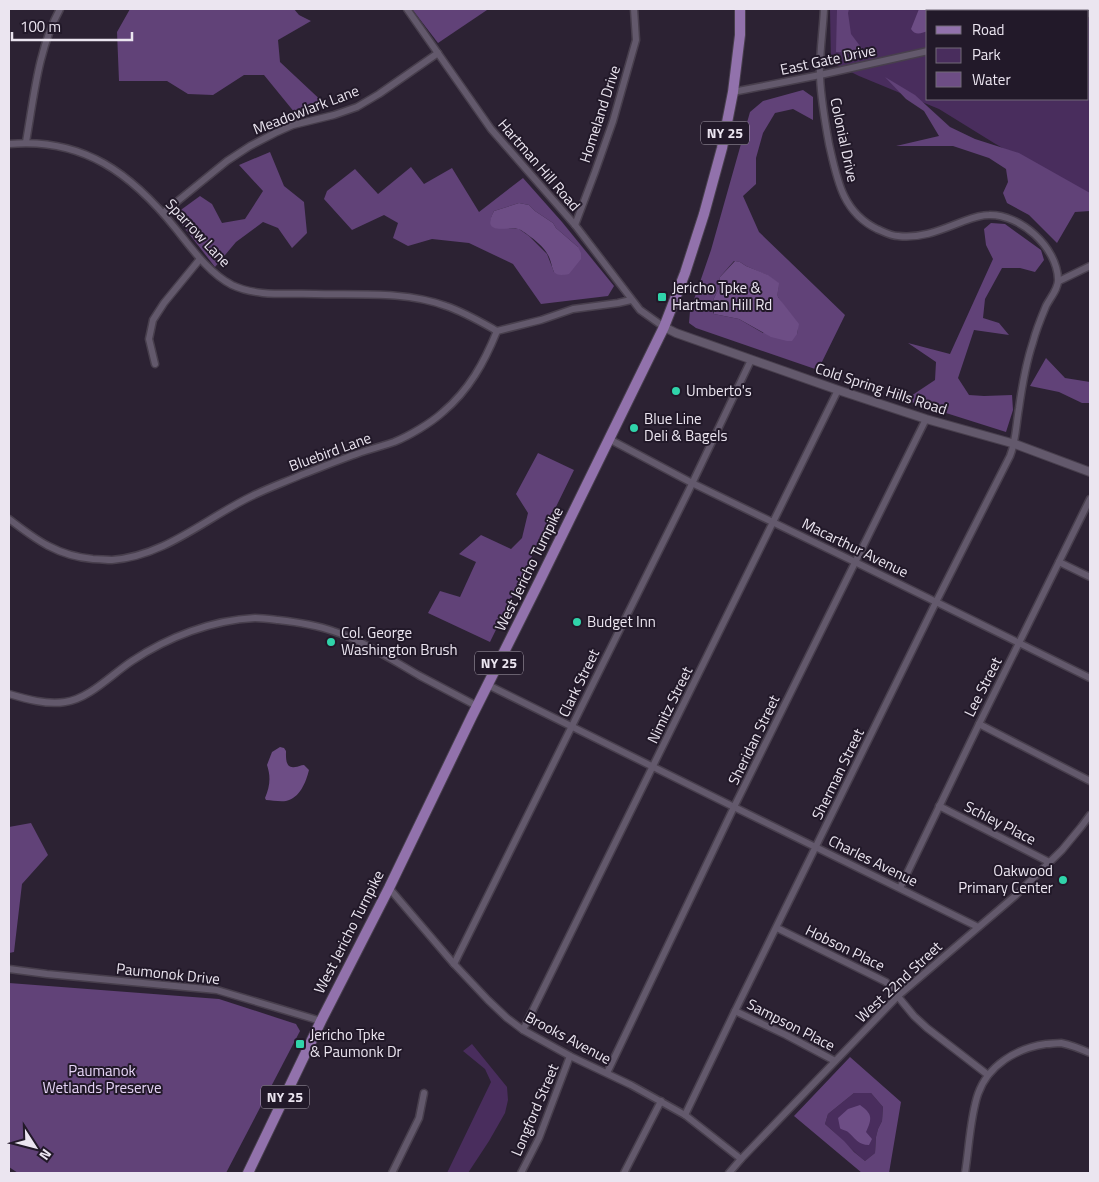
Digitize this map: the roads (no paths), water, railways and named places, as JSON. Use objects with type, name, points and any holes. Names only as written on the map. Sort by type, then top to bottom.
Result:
[{"type":"main road","name":"West Jericho Turnpike","points":[[248,1173],[321,1021],[389,888],[664,327],[685,273],[706,208],[722,148],[733,92],[740,35],[740,9]]},
{"type":"street","points":[[26,142],[40,60],[60,9]]},
{"type":"street","name":"Hartman Hill Road","points":[[407,9],[491,129],[574,225],[631,300],[640,310],[664,327]]},
{"type":"street","name":"Homeland Drive","points":[[574,225],[613,121],[636,40],[634,9]]},
{"type":"street","name":"Colonial Drive","points":[[824,9],[820,75],[824,119],[836,177],[853,211],[867,224],[883,232],[897,236],[913,237],[973,218],[990,215],[1009,218],[1027,227],[1048,249],[1058,280]]},
{"type":"street","name":"East Gate Drive","points":[[733,92],[926,51]]},
{"type":"street","name":"Meadowlark Lane","points":[[163,213],[227,161],[250,146],[294,125],[357,107],[438,53]]},
{"type":"street","name":"Sparrow Lane","points":[[9,144],[26,142],[54,145],[73,150],[113,168],[132,182],[163,213],[200,259],[232,285],[266,293],[406,297],[428,300],[465,313],[497,331]]},
{"type":"street","points":[[155,364],[149,339],[153,320],[164,303],[200,259]]},
{"type":"street","points":[[1014,444],[1021,394],[1033,341],[1043,314],[1055,291],[1058,280],[1090,266]]},
{"type":"street","points":[[497,331],[573,309],[631,300]]},
{"type":"street","name":"Cold Spring Hills Road","points":[[664,327],[676,333],[838,390],[926,419],[1014,444],[1090,472]]},
{"type":"street","name":"Bluebird Lane","points":[[9,519],[48,546],[64,554],[82,558],[110,560],[154,550],[181,537],[252,496],[334,463],[396,441],[422,427],[442,413],[477,374],[497,331]]},
{"type":"street","name":"Clark Street","points":[[454,964],[751,360]]},
{"type":"street","name":"Nimitz Street","points":[[523,1030],[838,390]]},
{"type":"street","name":"Sheridan Street","points":[[607,1073],[734,807],[926,419]]},
{"type":"street","name":"Macarthur Avenue","points":[[609,439],[692,483],[1090,678]]},
{"type":"street","name":"Sherman Street","points":[[685,1115],[936,602],[1010,456],[1014,444]]},
{"type":"street","name":"Lee Street","points":[[900,888],[1090,498]]},
{"type":"street","points":[[1059,562],[1090,577]]},
{"type":"street","points":[[9,694],[52,702],[65,702],[77,699],[91,691],[131,661],[163,644],[194,630],[222,622],[256,618],[290,621],[332,630],[354,639],[477,706]]},
{"type":"street","name":"Charles Avenue","points":[[488,685],[978,927]]},
{"type":"street","points":[[979,724],[1090,781]]},
{"type":"street","name":"Schley Place","points":[[939,806],[1049,862]]},
{"type":"street","name":"West 22nd Street","points":[[729,1173],[898,996],[1015,896],[1082,827],[1090,815]]},
{"type":"street","name":"Brooks Avenue","points":[[389,888],[454,964],[507,1018],[523,1030],[570,1056],[607,1073],[685,1115],[741,1159]]},
{"type":"street","name":"Hobson Place","points":[[777,928],[886,982],[914,1016],[927,1028],[988,1075]]},
{"type":"street","name":"Paumonok Drive","points":[[9,969],[218,990],[321,1021]]},
{"type":"street","name":"Sampson Place","points":[[736,1011],[786,1035],[835,1062]]},
{"type":"street","points":[[965,1173],[974,1108],[978,1092],[988,1075],[1002,1062],[1020,1050],[1038,1045],[1059,1043],[1090,1052]]},
{"type":"street","name":"Longford Street","points":[[521,1173],[542,1131],[570,1056]]},
{"type":"street","points":[[392,1173],[419,1118],[424,1093]]},
{"type":"street","points":[[624,1173],[661,1101]]},
{"type":"water","points":[[919,9],[949,9],[926,10],[926,32],[917,33],[911,29]]},
{"type":"water","points":[[519,203],[529,205],[553,223],[556,228],[578,247],[581,259],[569,274],[558,275],[555,273],[544,249],[522,231],[514,228],[497,229],[490,224],[494,211]]},
{"type":"water","points":[[735,261],[768,275],[779,283],[778,297],[799,324],[797,334],[792,341],[771,337],[739,319],[714,314],[714,310],[711,307],[719,288],[720,277]]},
{"type":"water","points":[[280,747],[286,751],[289,766],[304,765],[309,770],[304,784],[295,797],[286,801],[266,800],[269,782],[267,765],[272,752]]},
{"type":"water","points":[[860,1105],[867,1111],[870,1117],[866,1132],[872,1139],[869,1145],[859,1142],[848,1132],[840,1128],[838,1118],[848,1109]]},
{"type":"place","name":"Jericho Tpke & Hartman Hill Rd","points":[[662,297]]},
{"type":"place","name":"Umberto's","points":[[676,391]]},
{"type":"place","name":"Blue Line Deli & Bagels","points":[[634,428]]},
{"type":"place","name":"Budget Inn","points":[[577,622]]},
{"type":"place","name":"Col. George Washington Brush","points":[[331,642]]},
{"type":"place","name":"Oakwood Primary Center","points":[[1063,880]]},
{"type":"place","name":"Jericho Tpke & Paumonk Dr","points":[[300,1044]]},
{"type":"park label","name":"Paumanok Wetlands Preserve","points":[[102,1080]]}]
